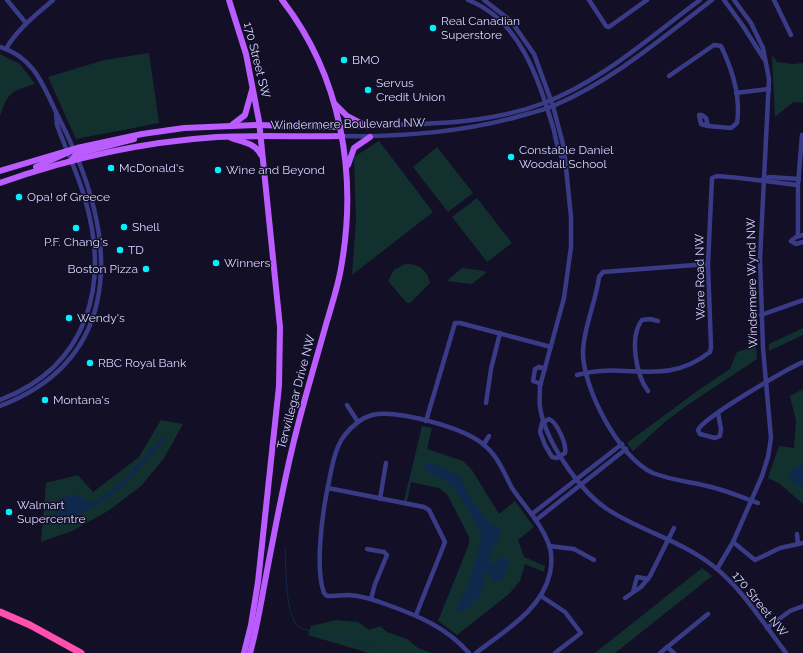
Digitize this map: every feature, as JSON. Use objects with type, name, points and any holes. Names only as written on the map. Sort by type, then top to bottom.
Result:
[{"type":"highway","points":[[0,612],[30,625],[81,653]]},
{"type":"main road","name":"170 Street SW","points":[[229,0],[246,54],[253,84],[260,136]]},
{"type":"main road","points":[[282,0],[303,31],[314,51],[334,104],[340,127]]},
{"type":"main road","points":[[230,126],[238,122],[245,115],[253,84]]},
{"type":"main road","points":[[334,104],[347,116],[366,126]]},
{"type":"main road","name":"Windermere Boulevard NW","points":[[76,154],[142,134],[184,128],[259,125],[340,127]]},
{"type":"main road","name":"Terwillegar Drive NW","points":[[250,653],[258,624],[292,447],[341,269],[346,237],[348,202],[347,168],[340,127]]},
{"type":"main road","name":"Terwillegar Drive NW","points":[[244,653],[251,625],[258,582],[276,414],[280,356],[278,304],[260,136]]},
{"type":"main road","name":"Windermere Boulevard NW","points":[[76,154],[142,145],[228,137],[342,136]]},
{"type":"main road","points":[[228,137],[258,148],[263,160]]},
{"type":"main road","points":[[347,168],[354,148],[370,137]]},
{"type":"main road","points":[[22,175],[27,171],[67,152]]},
{"type":"main road","points":[[0,171],[67,152],[76,154],[71,161],[0,183]]},
{"type":"street","points":[[7,0],[26,23]]},
{"type":"street","points":[[6,49],[26,23],[53,0]]},
{"type":"street","points":[[468,0],[494,15],[518,41],[532,68],[560,155],[564,163]]},
{"type":"street","points":[[484,0],[506,15],[526,40],[538,60],[553,106],[564,148],[564,163],[571,210],[571,247],[564,298],[541,384],[540,407],[544,422],[561,457]]},
{"type":"street","points":[[589,0],[606,26],[609,27],[647,0]]},
{"type":"street","name":"Windermere Boulevard NW","points":[[340,127],[476,120],[544,103],[605,70],[700,0]]},
{"type":"street","name":"Windermere Boulevard NW","points":[[342,136],[370,137],[428,134],[466,130],[553,106],[589,88],[616,72],[712,0]]},
{"type":"street","name":"Windermere Wynd NW","points":[[724,0],[766,62]]},
{"type":"street","name":"Windermere Wynd NW","points":[[717,569],[736,537],[762,476],[770,447],[771,431],[765,382],[760,247],[769,89],[763,48],[755,30],[734,0]]},
{"type":"street","points":[[774,0],[791,35]]},
{"type":"street","points":[[669,76],[714,45],[718,44],[721,46],[730,67],[736,93],[738,120],[732,128],[708,126]]},
{"type":"street","points":[[0,47],[21,58],[35,71],[45,87],[76,154],[92,198],[99,231],[101,273],[97,302],[93,317],[79,346],[70,359],[53,376],[25,395],[0,406]]},
{"type":"street","points":[[736,93],[769,89]]},
{"type":"street","points":[[0,400],[31,385],[51,370],[72,346],[84,326],[89,311],[94,281],[95,250],[85,200],[57,125],[56,112]]},
{"type":"street","points":[[802,135],[798,185],[801,235],[793,238],[792,243],[796,244],[803,242]]},
{"type":"street","name":"Ware Road NW","points":[[577,375],[596,370],[657,373],[676,370],[692,363],[710,352],[708,264],[712,178],[717,176],[763,179]]},
{"type":"street","points":[[763,179],[770,177],[799,179]]},
{"type":"street","points":[[763,179],[770,182],[798,185]]},
{"type":"street","points":[[708,264],[603,272],[599,277],[584,345],[586,373],[604,420],[638,462],[654,473],[715,488],[758,504]]},
{"type":"street","points":[[762,315],[803,300]]},
{"type":"street","points":[[648,391],[639,372],[635,351],[639,325],[645,319],[658,321]]},
{"type":"street","points":[[426,422],[455,323],[500,333],[551,347]]},
{"type":"street","points":[[486,403],[488,380],[500,333]]},
{"type":"street","points":[[718,413],[721,431],[720,436],[715,438],[700,434],[699,427],[718,413],[765,382],[803,362]]},
{"type":"street","points":[[541,384],[533,381],[533,375],[535,369],[545,369]]},
{"type":"street","points":[[346,405],[358,422]]},
{"type":"street","points":[[469,653],[438,627],[416,615],[371,599],[349,595],[327,596],[324,593],[321,547],[322,525],[328,488],[337,450],[343,438],[358,422],[371,416],[383,414],[426,422],[458,430],[470,435],[484,444],[493,454],[512,486],[536,520],[549,546],[550,574],[541,596],[531,609],[476,653]]},
{"type":"street","points":[[550,418],[554,421],[565,448],[565,453],[561,457],[552,457],[545,445],[539,429],[544,422],[550,418]]},
{"type":"street","points":[[484,444],[489,436]]},
{"type":"street","points":[[532,514],[622,444]]},
{"type":"street","points":[[536,520],[626,449]]},
{"type":"street","name":"170 Street NW","points":[[561,457],[592,497],[608,509],[686,547],[717,569],[736,587],[786,653]]},
{"type":"street","points":[[380,499],[386,463]]},
{"type":"street","points":[[328,488],[427,508],[444,538],[442,550],[416,615]]},
{"type":"street","points":[[625,598],[648,579],[674,528]]},
{"type":"street","points":[[731,534],[736,537]]},
{"type":"street","points":[[755,560],[780,548],[801,544],[797,534]]},
{"type":"street","points":[[733,542],[755,560]]},
{"type":"street","points":[[549,546],[574,549],[594,560]]},
{"type":"street","points":[[367,549],[384,552],[387,555],[375,584],[371,599]]},
{"type":"street","points":[[755,560],[755,566]]},
{"type":"street","points":[[633,592],[637,577],[648,579]]},
{"type":"street","points":[[541,596],[566,612],[581,633],[555,653]]},
{"type":"street","points":[[767,628],[790,610],[803,606]]},
{"type":"street","points":[[660,653],[708,614]]},
{"type":"street","points":[[667,647],[674,653]]},
{"type":"green space","points":[[149,53],[159,123],[76,139],[48,77],[104,60]]},
{"type":"green space","points":[[0,54],[20,64],[35,84],[15,91],[8,97],[0,116]]},
{"type":"green space","points":[[772,55],[777,62],[793,64],[803,63],[803,103],[793,102],[775,117]]},
{"type":"green space","points":[[379,141],[433,212],[352,275],[356,220],[354,157]]},
{"type":"green space","points":[[437,147],[473,193],[448,212],[413,167]]},
{"type":"green space","points":[[477,198],[512,243],[487,262],[452,217]]},
{"type":"green space","points":[[405,264],[422,268],[427,274],[430,283],[410,303],[407,303],[388,281],[394,270]]},
{"type":"green space","points":[[462,268],[485,271],[486,273],[472,284],[447,281]]},
{"type":"green space","points":[[803,328],[803,335],[769,351],[769,344]]},
{"type":"green space","points":[[756,346],[757,359],[666,421],[633,451],[627,443],[700,389],[730,369],[737,352]]},
{"type":"green space","points":[[803,389],[803,504],[780,484],[768,478],[779,446],[794,448],[796,421],[790,396]]},
{"type":"green space","points":[[161,420],[183,424],[164,458],[141,486],[108,511],[72,531],[41,542],[46,483],[78,475],[93,492],[139,457]]},
{"type":"green space","points":[[422,426],[432,428],[427,449],[463,461],[472,470],[499,514],[515,501],[534,527],[518,540],[524,557],[545,566],[544,572],[525,564],[520,581],[509,594],[457,635],[438,621],[469,544],[469,537],[447,494],[439,488],[411,482],[407,501],[404,501]]},
{"type":"green space","points":[[702,568],[712,576],[615,653],[595,653]]},
{"type":"green space","points":[[336,620],[358,622],[369,630],[380,626],[387,632],[407,639],[418,648],[432,653],[369,653],[308,635],[311,626]]},
{"type":"water","points":[[164,435],[166,438],[136,473],[116,492],[81,514],[61,523],[56,521],[55,509],[58,499],[76,494],[90,502],[109,493],[130,473]]},
{"type":"water","points":[[427,463],[433,463],[461,478],[467,493],[487,521],[499,528],[500,537],[493,548],[488,563],[495,562],[504,556],[510,562],[502,579],[498,582],[494,582],[485,570],[481,595],[464,612],[458,612],[458,605],[468,585],[482,536],[458,494],[448,482],[426,471],[424,468]]},
{"type":"water","points":[[799,465],[803,466],[803,486],[797,485],[793,482],[789,471]]},
{"type":"waterway","points":[[285,547],[288,598],[292,617],[297,625],[303,629],[380,648],[386,653]]},
{"type":"place","name":"Real Canadian Superstore","points":[[433,28]]},
{"type":"place","name":"BMO","points":[[344,60]]},
{"type":"place","name":"Servus Credit Union","points":[[368,90]]},
{"type":"place","name":"Constable Daniel Woodall School","points":[[511,157]]},
{"type":"place","name":"McDonald's","points":[[111,168]]},
{"type":"place","name":"Wine and Beyond","points":[[218,170]]},
{"type":"place","name":"Opa! of Greece","points":[[19,197]]},
{"type":"place","name":"Shell","points":[[124,227]]},
{"type":"place","name":"P.F. Chang's","points":[[76,228]]},
{"type":"place","name":"TD","points":[[120,250]]},
{"type":"place","name":"Winners","points":[[216,263]]},
{"type":"place","name":"Boston Pizza","points":[[146,269]]},
{"type":"place","name":"Wendy's","points":[[69,318]]},
{"type":"place","name":"RBC Royal Bank","points":[[90,363]]},
{"type":"place","name":"Montana's","points":[[45,400]]},
{"type":"place","name":"Walmart Supercentre","points":[[9,512]]}]
